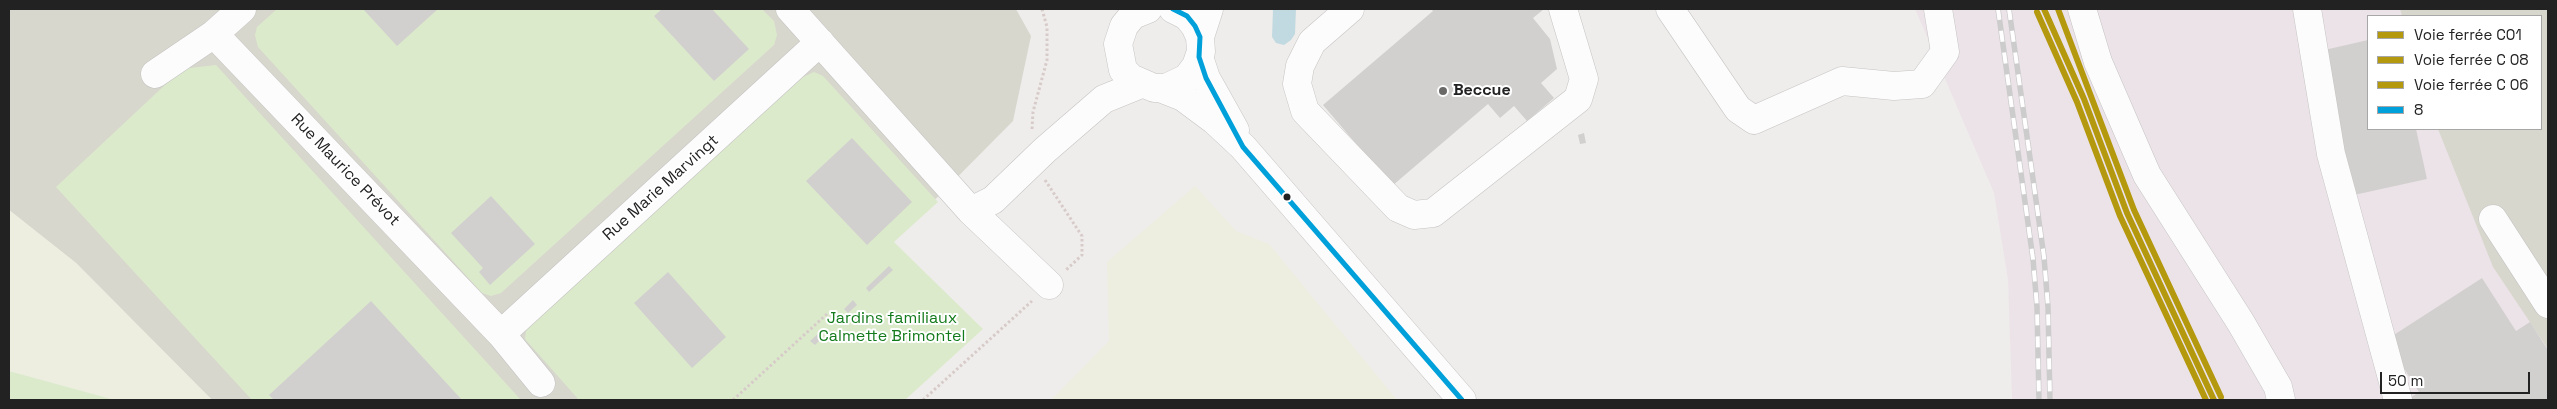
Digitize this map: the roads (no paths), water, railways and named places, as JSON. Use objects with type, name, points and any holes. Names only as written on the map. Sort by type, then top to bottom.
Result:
[{"type":"street","points":[[155,74],[214,34],[242,9]]},
{"type":"street","points":[[790,9],[971,212],[1049,285]]},
{"type":"street","points":[[1110,9],[1120,47],[1123,70],[1150,86],[1183,97],[1214,120],[1243,147],[1462,400]]},
{"type":"street","points":[[1104,99],[1120,47],[1124,26],[1133,15],[1148,9]]},
{"type":"street","points":[[1173,9],[1187,16],[1199,47],[1206,78],[1243,147]]},
{"type":"street","points":[[971,212],[993,200],[1045,150],[1104,99],[1150,86],[1180,83],[1188,78],[1196,66],[1209,9]]},
{"type":"street","points":[[1350,9],[1312,42],[1300,66],[1297,84],[1305,112],[1398,208],[1414,215],[1432,213],[1578,99],[1584,79],[1562,9]]},
{"type":"street","points":[[1670,9],[1738,109],[1754,120],[1842,81],[1894,86],[1922,84],[1945,52],[1938,9]]},
{"type":"street","points":[[2082,9],[2098,62],[2147,175],[2241,323],[2278,387],[2281,400]]},
{"type":"street","points":[[2306,9],[2331,154],[2398,400]]},
{"type":"street","name":"Rue Maurice Prévot","points":[[214,34],[502,334],[541,383]]},
{"type":"street","name":"Rue Marie Marvingt","points":[[502,334],[820,42]]},
{"type":"street","points":[[2493,219],[2548,304]]},
{"type":"water","points":[[1273,9],[1296,9],[1295,34],[1284,45],[1276,43],[1272,37]]},
{"type":"railway","points":[[1998,9],[2033,259],[2037,307],[2039,400]]},
{"type":"railway","points":[[2009,9],[2044,257],[2048,307],[2050,400]]},
{"type":"rail line","name":"C01","points":[[2044,9],[2084,99],[2127,213],[2214,400]]},
{"type":"place","name":"Beccue","points":[[1443,91]]},
{"type":"park label","name":"Jardins familiaux Calmette Brimontel","points":[[892,328]]}]
